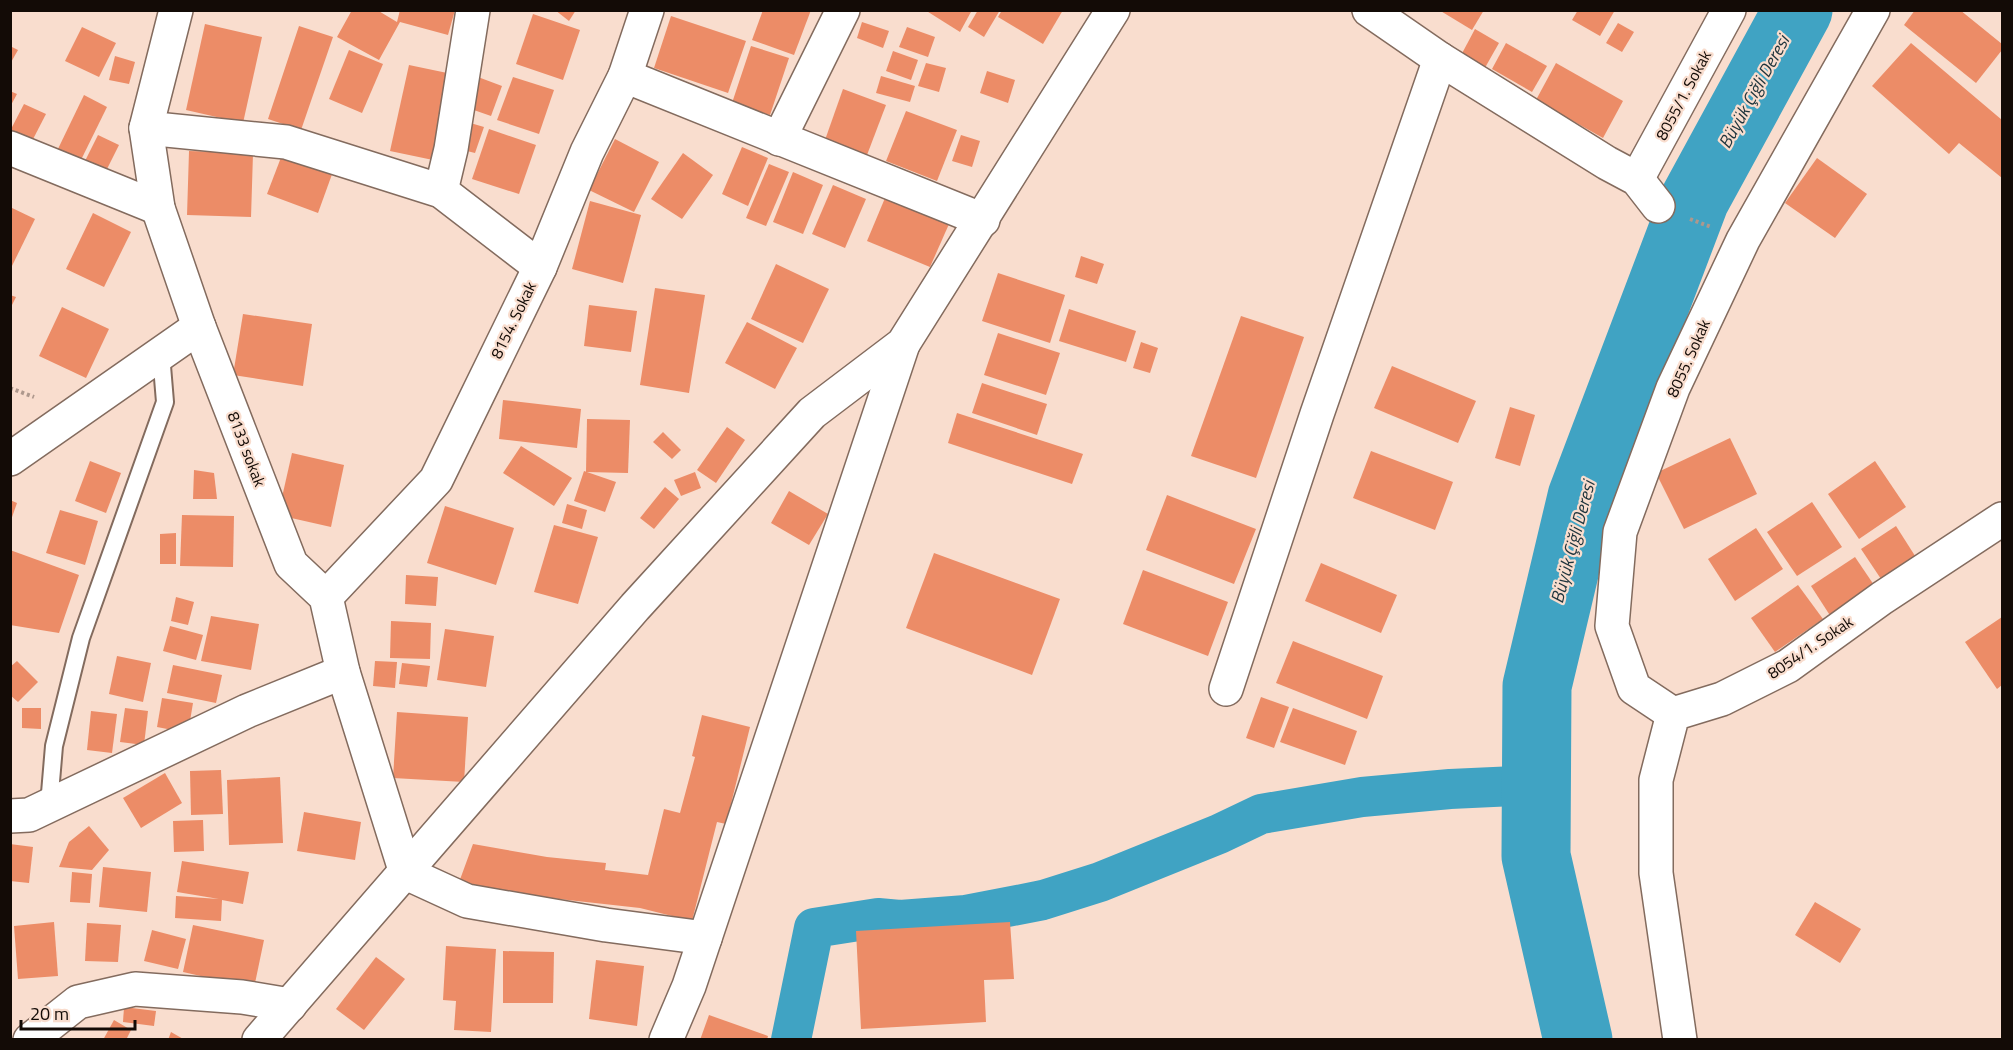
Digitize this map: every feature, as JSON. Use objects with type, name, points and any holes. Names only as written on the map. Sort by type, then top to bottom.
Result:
[{"type":"street","name":"8133 sokak","points":[[176,10],[146,128],[158,208],[200,327],[291,564],[326,597]]},
{"type":"street","points":[[441,191],[451,149],[473,10]]},
{"type":"street","name":"8154. Sokak","points":[[326,597],[436,480],[540,267],[587,152],[625,76],[647,10]]},
{"type":"street","points":[[778,139],[843,10]]},
{"type":"street","points":[[666,1040],[689,986],[903,344],[1113,10]]},
{"type":"street","points":[[1369,10],[1440,59],[1607,163],[1637,179],[1658,206]]},
{"type":"street","name":"8055/1. Sokak","points":[[1637,179],[1728,10]]},
{"type":"street","name":"8055. Sokak","points":[[1673,714],[1634,688],[1612,626],[1620,532],[1673,388],[1743,240],[1873,10]]},
{"type":"street","points":[[1226,689],[1321,403],[1440,59]]},
{"type":"street","points":[[625,76],[983,220]]},
{"type":"street","points":[[146,128],[286,142],[441,191],[540,267]]},
{"type":"street","points":[[10,148],[158,208]]},
{"type":"street","points":[[10,459],[200,327]]},
{"type":"street","points":[[259,1040],[635,607],[812,413],[903,344]]},
{"type":"street","name":"8054/1. Sokak","points":[[1673,714],[1722,699],[1788,666],[1882,598],[2002,519]]},
{"type":"street","points":[[326,597],[343,672],[406,873],[467,901],[606,925],[705,938]]},
{"type":"street","points":[[10,816],[29,815],[247,711],[343,672]]},
{"type":"street","points":[[1673,714],[1656,780],[1656,873],[1680,1040]]},
{"type":"street","points":[[30,1040],[78,1002],[135,989],[242,997],[290,1005]]},
{"type":"lane","points":[[49,805],[54,746],[81,638],[165,402],[161,354]]},
{"type":"path","points":[[1658,206],[1743,240]]},
{"type":"building","points":[[352,10],[377,10],[397,22],[400,10],[455,10],[448,35],[400,22],[379,60],[337,37]]},
{"type":"building","points":[[555,10],[576,10],[569,21]]},
{"type":"building","points":[[763,10],[811,10],[794,55],[752,40]]},
{"type":"building","points":[[925,10],[972,10],[960,32]]},
{"type":"building","points":[[978,10],[1000,10],[984,37],[968,27]]},
{"type":"building","points":[[1002,10],[1063,10],[1043,44],[998,17]]},
{"type":"building","points":[[1439,10],[1484,10],[1472,30]]},
{"type":"building","points":[[1578,10],[1615,10],[1600,36],[1572,20]]},
{"type":"building","points":[[1915,10],[1960,10],[2002,44],[2002,50],[1976,83],[1904,25]]},
{"type":"building","points":[[533,14],[580,30],[563,80],[516,64]]},
{"type":"building","points":[[671,16],[746,41],[728,93],[654,68]]},
{"type":"building","points":[[862,22],[889,31],[883,48],[857,38]]},
{"type":"building","points":[[1618,23],[1634,32],[1622,52],[1606,43]]},
{"type":"building","points":[[205,24],[262,37],[243,123],[186,110]]},
{"type":"building","points":[[299,26],[333,37],[301,130],[268,119]]},
{"type":"building","points":[[82,27],[116,43],[99,77],[65,61]]},
{"type":"building","points":[[907,27],[935,37],[928,57],[899,47]]},
{"type":"building","points":[[1475,29],[1499,43],[1482,73],[1459,59]]},
{"type":"building","points":[[1506,43],[1547,66],[1532,92],[1492,69]]},
{"type":"building","points":[[1911,43],[2002,120],[2002,178],[1959,143],[1949,154],[1872,86]]},
{"type":"building","points":[[10,46],[18,50],[10,64]]},
{"type":"building","points":[[751,46],[789,58],[770,115],[732,103]]},
{"type":"building","points":[[349,50],[383,64],[362,113],[329,99]]},
{"type":"building","points":[[893,51],[918,60],[911,80],[886,71]]},
{"type":"building","points":[[115,56],[135,62],[129,84],[109,80]]},
{"type":"building","points":[[926,63],[946,68],[939,92],[918,86]]},
{"type":"building","points":[[1556,63],[1623,101],[1603,138],[1536,100]]},
{"type":"building","points":[[409,65],[452,74],[433,160],[390,151]]},
{"type":"building","points":[[987,71],[1015,80],[1008,103],[980,93]]},
{"type":"building","points":[[881,76],[915,86],[910,102],[876,93]]},
{"type":"building","points":[[478,77],[502,86],[491,116],[468,108]]},
{"type":"building","points":[[513,77],[554,90],[539,134],[497,120]]},
{"type":"building","points":[[843,89],[886,105],[867,155],[825,140]]},
{"type":"building","points":[[10,91],[17,94],[10,107]]},
{"type":"building","points":[[84,95],[107,107],[79,164],[56,153]]},
{"type":"building","points":[[24,104],[46,114],[30,145],[10,135]]},
{"type":"building","points":[[906,111],[957,130],[937,181],[886,161]]},
{"type":"building","points":[[467,122],[484,127],[475,153],[459,149]]},
{"type":"building","points":[[489,129],[536,145],[519,194],[472,179]]},
{"type":"building","points":[[98,135],[119,145],[104,175],[83,165]]},
{"type":"building","points":[[961,135],[980,141],[972,167],[952,161]]},
{"type":"building","points":[[615,139],[659,162],[634,212],[589,190]]},
{"type":"building","points":[[285,147],[335,166],[318,213],[267,194]]},
{"type":"building","points":[[742,147],[768,158],[748,206],[722,194]]},
{"type":"building","points":[[189,151],[253,153],[251,217],[187,215]]},
{"type":"building","points":[[683,153],[713,175],[682,219],[651,199]]},
{"type":"building","points":[[1817,158],[1867,194],[1835,238],[1785,203]]},
{"type":"building","points":[[769,164],[789,172],[766,226],[746,218]]},
{"type":"building","points":[[793,172],[823,185],[803,234],[773,222]]},
{"type":"building","points":[[833,185],[866,199],[845,248],[812,234]]},
{"type":"building","points":[[885,198],[949,224],[930,267],[867,241]]},
{"type":"building","points":[[590,201],[641,215],[623,283],[572,269]]},
{"type":"building","points":[[10,207],[35,219],[10,270]]},
{"type":"building","points":[[93,213],[131,232],[104,287],[66,269]]},
{"type":"building","points":[[1081,256],[1104,264],[1097,284],[1075,277]]},
{"type":"building","points":[[776,264],[829,289],[803,343],[751,319]]},
{"type":"building","points":[[998,273],[1065,295],[1050,343],[982,321]]},
{"type":"building","points":[[655,288],[705,295],[689,393],[640,385]]},
{"type":"building","points":[[10,295],[16,297],[10,309]]},
{"type":"building","points":[[589,305],[637,311],[631,352],[584,346]]},
{"type":"building","points":[[62,307],[109,329],[86,378],[39,356]]},
{"type":"building","points":[[1069,309],[1136,331],[1126,362],[1059,341]]},
{"type":"building","points":[[243,314],[312,324],[303,386],[233,375]]},
{"type":"building","points":[[1241,316],[1304,337],[1256,478],[1191,456]]},
{"type":"building","points":[[747,322],[797,348],[775,389],[725,363]]},
{"type":"building","points":[[998,333],[1060,353],[1046,395],[984,375]]},
{"type":"building","points":[[1141,342],[1158,348],[1150,373],[1133,368]]},
{"type":"building","points":[[1392,366],[1476,401],[1458,443],[1374,408]]},
{"type":"building","points":[[982,383],[1047,404],[1037,435],[972,413]]},
{"type":"building","points":[[503,400],[581,409],[577,448],[499,439]]},
{"type":"building","points":[[1510,407],[1535,415],[1520,466],[1495,458]]},
{"type":"building","points":[[957,413],[1083,454],[1072,484],[948,443]]},
{"type":"building","points":[[587,419],[630,420],[628,473],[586,472]]},
{"type":"building","points":[[727,427],[745,440],[716,483],[697,470]]},
{"type":"building","points":[[663,432],[681,450],[672,459],[653,442]]},
{"type":"building","points":[[1730,438],[1757,494],[1684,529],[1656,473]]},
{"type":"building","points":[[521,446],[572,478],[554,506],[503,473]]},
{"type":"building","points":[[1371,451],[1453,482],[1435,530],[1353,498]]},
{"type":"building","points":[[292,453],[344,465],[331,527],[278,515]]},
{"type":"building","points":[[90,461],[121,473],[106,513],[75,501]]},
{"type":"building","points":[[1875,461],[1906,507],[1859,539],[1828,494]]},
{"type":"building","points":[[194,470],[214,473],[217,499],[193,499]]},
{"type":"building","points":[[584,471],[616,482],[605,512],[574,501]]},
{"type":"building","points":[[695,472],[701,488],[681,496],[674,480]]},
{"type":"building","points":[[665,487],[679,499],[654,529],[640,518]]},
{"type":"building","points":[[789,491],[828,514],[809,545],[771,523]]},
{"type":"building","points":[[1167,495],[1256,529],[1234,584],[1146,550]]},
{"type":"building","points":[[10,500],[17,503],[11,520],[10,520]]},
{"type":"building","points":[[1812,502],[1842,547],[1797,576],[1767,532]]},
{"type":"building","points":[[567,504],[587,510],[582,529],[562,523]]},
{"type":"building","points":[[445,506],[514,528],[496,585],[427,563]]},
{"type":"building","points":[[60,510],[98,521],[85,565],[46,553]]},
{"type":"building","points":[[182,515],[234,516],[233,567],[180,566]]},
{"type":"building","points":[[554,525],[598,537],[578,604],[534,592]]},
{"type":"building","points":[[1896,526],[1917,559],[1883,582],[1861,549]]},
{"type":"building","points":[[1756,528],[1783,569],[1735,601],[1708,559]]},
{"type":"building","points":[[176,533],[176,564],[160,564],[160,534]]},
{"type":"building","points":[[10,550],[79,575],[59,633],[10,625]]},
{"type":"building","points":[[934,553],[1060,599],[1032,675],[906,628]]},
{"type":"building","points":[[1855,557],[1876,588],[1831,617],[1811,586]]},
{"type":"building","points":[[1321,563],[1397,595],[1381,633],[1305,601]]},
{"type":"building","points":[[1143,570],[1228,602],[1208,656],[1123,624]]},
{"type":"building","points":[[406,575],[438,577],[436,606],[405,604]]},
{"type":"building","points":[[1798,585],[1823,619],[1775,652],[1751,618]]},
{"type":"building","points":[[176,597],[194,602],[188,625],[171,621]]},
{"type":"building","points":[[211,616],[259,624],[251,670],[201,661]]},
{"type":"building","points":[[2002,617],[2002,685],[1997,689],[1965,642]]},
{"type":"building","points":[[391,621],[431,623],[430,659],[390,658]]},
{"type":"building","points":[[170,626],[203,635],[196,660],[163,651]]},
{"type":"building","points":[[445,629],[494,636],[486,687],[437,680]]},
{"type":"building","points":[[1293,641],[1383,676],[1367,719],[1276,683]]},
{"type":"building","points":[[117,656],[151,663],[143,702],[109,694]]},
{"type":"building","points":[[17,661],[38,682],[18,702],[10,695],[10,667]]},
{"type":"building","points":[[375,661],[397,662],[395,688],[373,686]]},
{"type":"building","points":[[402,663],[430,666],[427,687],[399,684]]},
{"type":"building","points":[[173,665],[222,675],[216,703],[167,693]]},
{"type":"building","points":[[1261,697],[1289,707],[1274,748],[1246,738]]},
{"type":"building","points":[[162,698],[193,703],[188,733],[157,727]]},
{"type":"building","points":[[22,708],[41,708],[41,729],[22,728]]},
{"type":"building","points":[[125,708],[148,711],[144,745],[120,742]]},
{"type":"building","points":[[1293,708],[1357,731],[1345,765],[1280,742]]},
{"type":"building","points":[[91,711],[117,714],[112,753],[87,750]]},
{"type":"building","points":[[397,712],[468,717],[464,782],[393,778]]},
{"type":"building","points":[[702,715],[750,727],[726,824],[717,822],[692,921],[640,908],[458,885],[473,844],[547,857],[606,863],[605,870],[648,875],[664,809],[680,813],[695,757],[692,756]]},
{"type":"building","points":[[221,770],[223,814],[191,815],[190,771]]},
{"type":"building","points":[[165,773],[182,803],[141,828],[123,798]]},
{"type":"building","points":[[280,777],[283,843],[229,845],[227,780]]},
{"type":"building","points":[[304,812],[361,822],[355,860],[297,851]]},
{"type":"building","points":[[203,820],[204,851],[174,852],[173,821]]},
{"type":"building","points":[[89,826],[109,850],[92,870],[59,867],[69,842]]},
{"type":"building","points":[[10,844],[33,847],[29,883],[10,881]]},
{"type":"building","points":[[182,861],[249,872],[243,904],[222,900],[221,921],[175,918],[176,896],[219,899],[177,892]]},
{"type":"building","points":[[103,867],[151,872],[147,912],[99,907]]},
{"type":"building","points":[[72,872],[92,874],[90,903],[70,902]]},
{"type":"building","points":[[1815,902],[1861,929],[1840,963],[1795,935]]},
{"type":"building","points":[[54,922],[58,976],[18,979],[14,926]]},
{"type":"building","points":[[1010,922],[1014,979],[984,980],[986,1022],[861,1029],[856,931]]},
{"type":"building","points":[[87,923],[121,925],[118,962],[85,961]]},
{"type":"building","points":[[193,925],[264,940],[254,988],[183,972]]},
{"type":"building","points":[[152,930],[186,939],[178,969],[144,961]]},
{"type":"building","points":[[446,946],[496,949],[491,1032],[454,1030],[456,1001],[443,1000]]},
{"type":"building","points":[[503,951],[554,952],[553,1003],[503,1003]]},
{"type":"building","points":[[376,957],[405,979],[364,1030],[336,1009]]},
{"type":"building","points":[[596,960],[644,966],[637,1026],[589,1019]]},
{"type":"building","points":[[124,1007],[156,1011],[154,1026],[123,1022]]},
{"type":"building","points":[[709,1015],[768,1036],[767,1040],[700,1040]]},
{"type":"building","points":[[114,1020],[131,1030],[126,1040],[103,1040]]},
{"type":"building","points":[[171,1032],[185,1040],[168,1040]]},
{"type":"waterway","name":"Büyük Çiğli Deresi","points":[[1578,1040],[1536,856],[1537,686],[1582,497],[1695,199],[1798,10]]},
{"type":"waterway","points":[[791,1040],[814,928],[878,918],[900,920],[966,915],[1043,900],[1100,882],[1219,834],[1261,814],[1362,797],[1450,789],[1536,785]]}]
